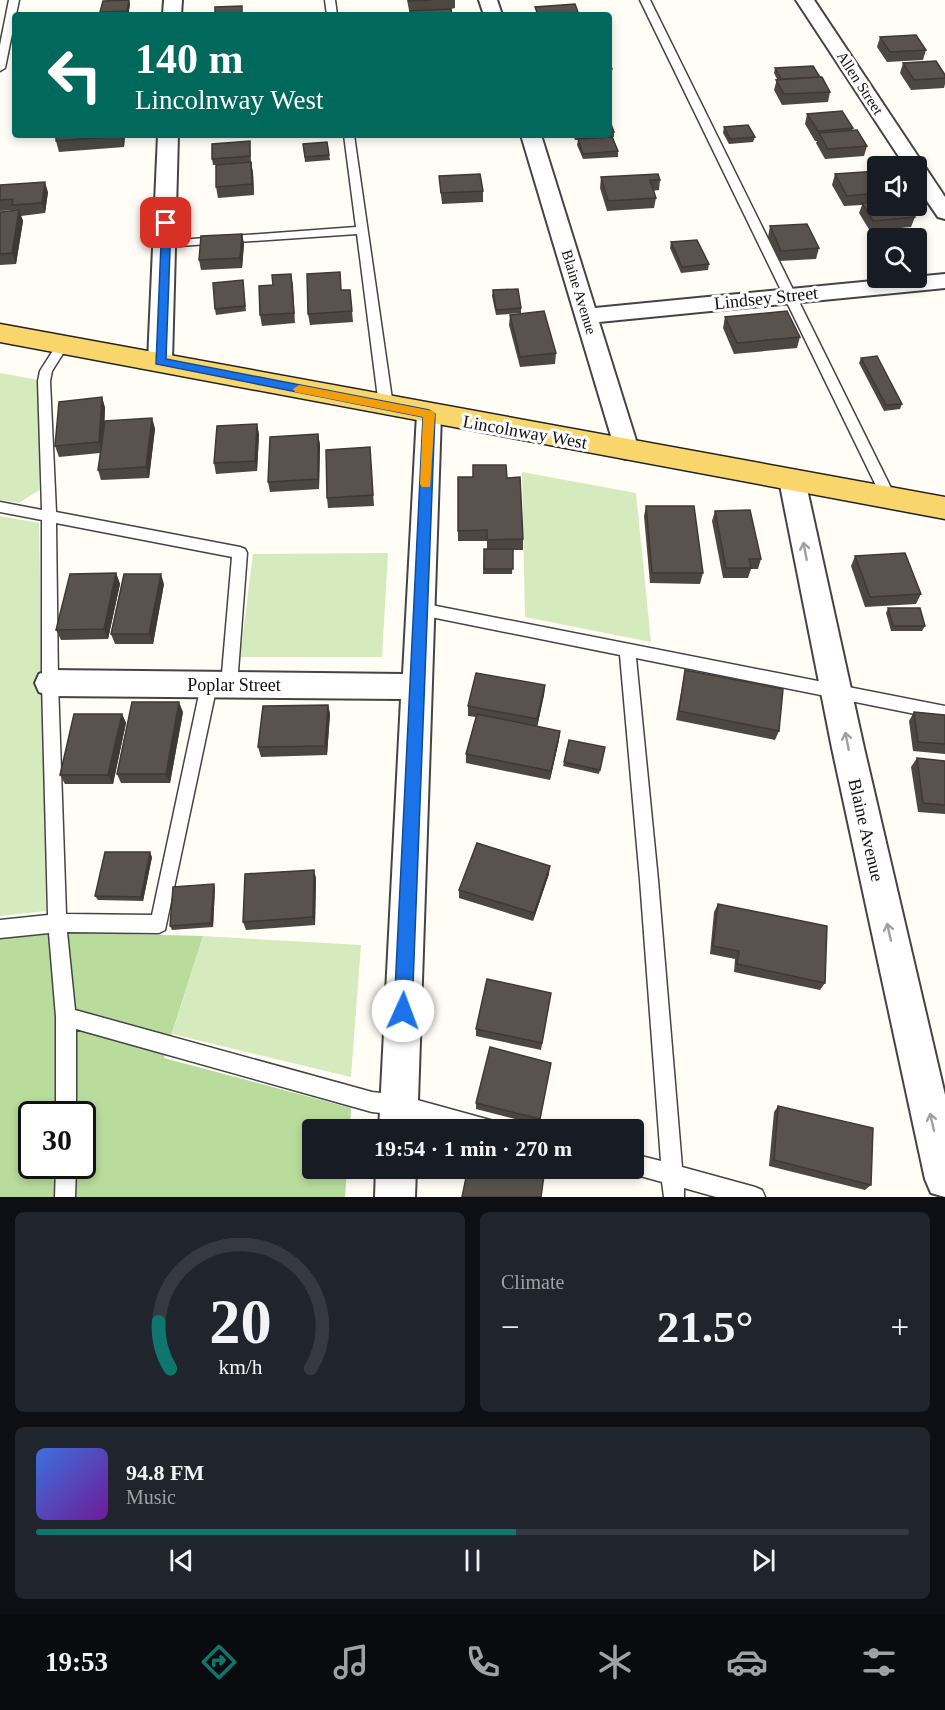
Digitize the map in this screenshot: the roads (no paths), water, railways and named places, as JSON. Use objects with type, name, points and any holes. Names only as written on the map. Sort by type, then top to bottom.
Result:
[{"type":"main road","name":"Lincolnway West","points":[[0,333],[945,508]]},
{"type":"street","name":"Allen Street","points":[[805,0],[908,156]]},
{"type":"street","points":[[160,361],[168,138]]},
{"type":"street","name":"Blaine Avenue","points":[[532,138],[626,450]]},
{"type":"street","name":"Allen Street","points":[[927,185],[945,213]]},
{"type":"street","name":"Lindsey Street","points":[[587,316],[945,281]]},
{"type":"street","points":[[398,1117],[429,414]]},
{"type":"street","name":"Blaine Avenue","points":[[792,480],[806,554],[945,1179]]},
{"type":"street","name":"Poplar Street","points":[[50,683],[417,687]]},
{"type":"street","points":[[395,1197],[396,1179]]},
{"type":"lane","points":[[0,68],[14,0]]},
{"type":"lane","points":[[645,0],[889,498]]},
{"type":"lane","points":[[349,138],[386,406]]},
{"type":"lane","points":[[165,244],[362,230]]},
{"type":"lane","points":[[63,344],[46,371],[44,381],[57,922],[66,1017],[66,1101]]},
{"type":"lane","points":[[0,507],[240,552],[219,685],[159,924],[57,922],[0,929]]},
{"type":"lane","points":[[421,609],[945,712]]},
{"type":"lane","points":[[627,649],[650,892],[674,1197]]},
{"type":"lane","points":[[66,1017],[372,1102],[398,1117]]},
{"type":"lane","points":[[644,1167],[755,1197]]},
{"type":"lane","points":[[66,1179],[66,1197]]}]
